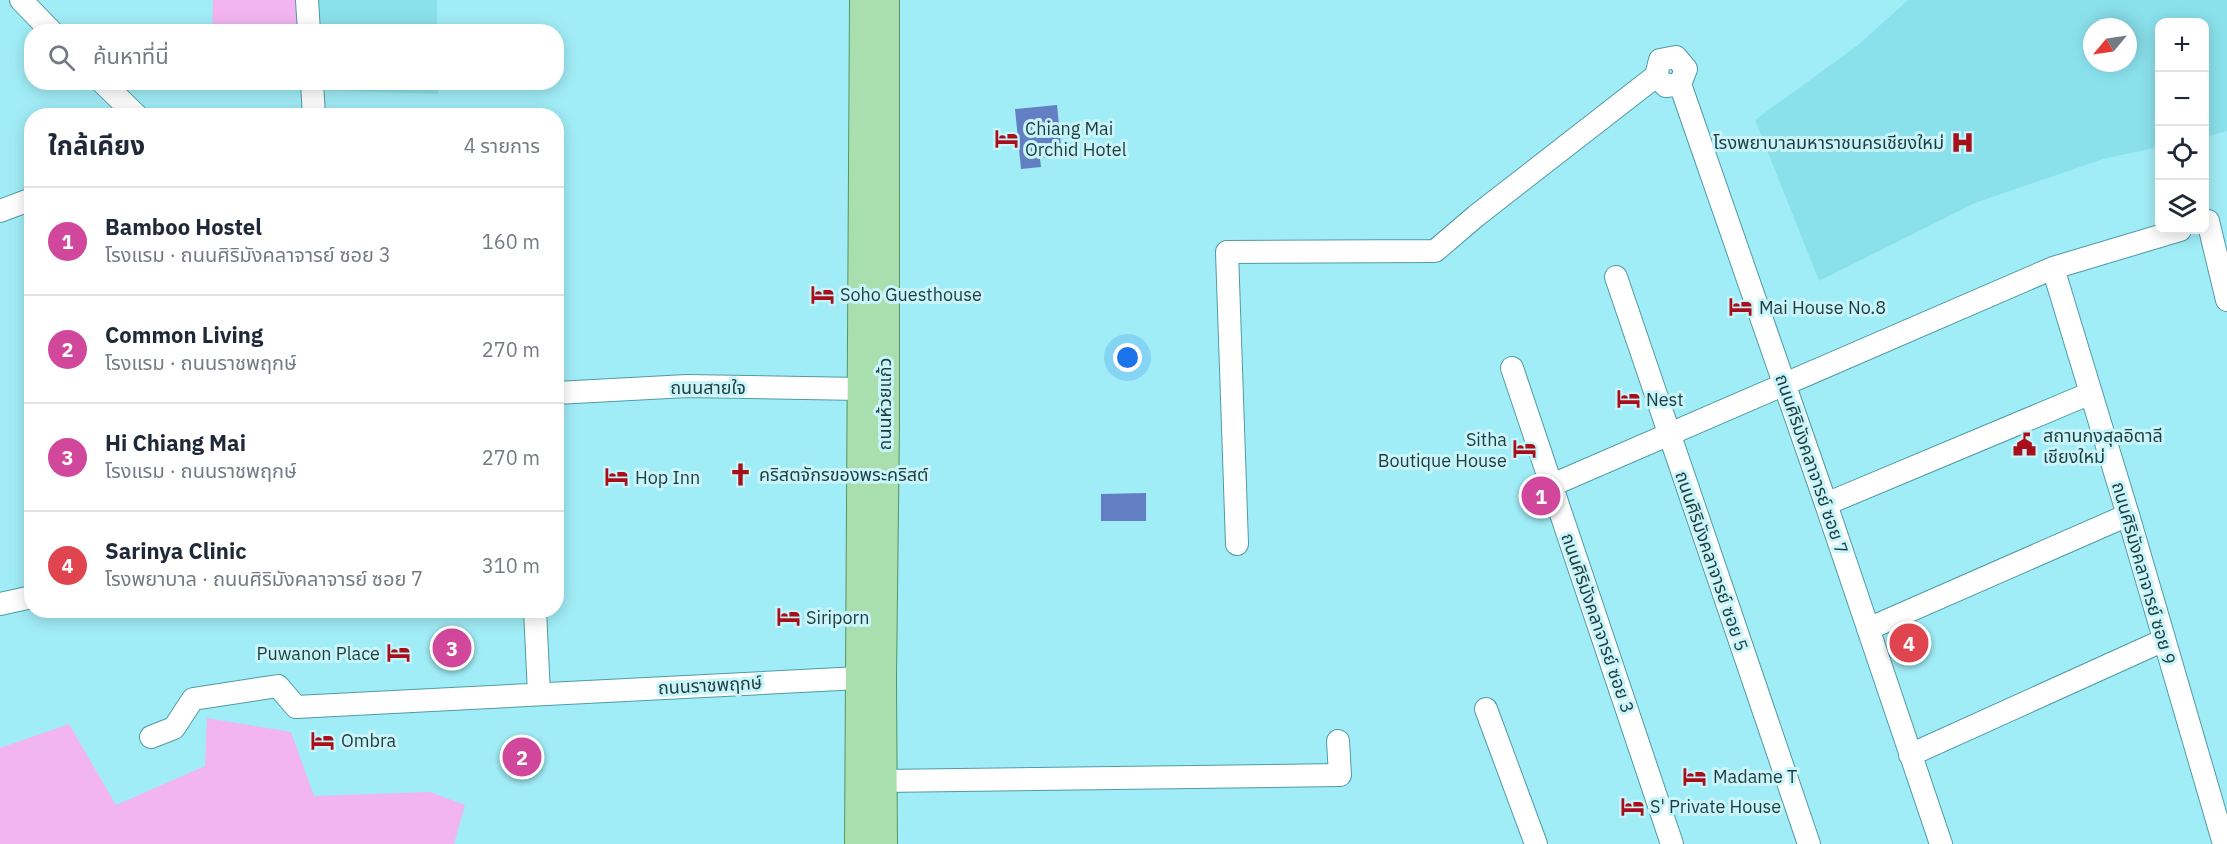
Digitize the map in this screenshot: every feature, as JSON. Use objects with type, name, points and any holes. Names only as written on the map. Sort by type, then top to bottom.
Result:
[{"type":"main road","name":"ถนนห้วยแก้ว","points":[[864,0],[860,389],[870,678],[882,781],[883,844]]},
{"type":"main road","name":"ถนนห้วยแก้ว","points":[[859,844],[885,424],[885,0]]},
{"type":"street","points":[[21,0],[44,24]]},
{"type":"street","points":[[307,0],[308,24]]},
{"type":"street","name":"ถนนศิริมังคลาจารย์ ซอย 7","points":[[1237,544],[1227,252],[1435,250],[1656,76],[1666,86],[1680,84],[1941,844]]},
{"type":"street","points":[[110,90],[128,108]]},
{"type":"street","points":[[312,90],[314,108]]},
{"type":"street","points":[[0,211],[24,202]]},
{"type":"street","points":[[2213,220],[2227,300]]},
{"type":"street","points":[[1551,485],[2053,268],[2167,234]]},
{"type":"street","name":"ถนนศิริมังคลาจารย์ ซอย 9","points":[[2053,268],[2128,514],[2224,844]]},
{"type":"street","name":"ถนนศิริมังคลาจารย์ ซอย 5","points":[[1616,277],[1809,844]]},
{"type":"street","name":"ถนนศิริมังคลาจารย์ ซอย 3","points":[[1512,368],[1672,844]]},
{"type":"street","name":"ถนนสายใจ","points":[[564,393],[687,386],[860,389]]},
{"type":"street","points":[[1826,504],[2091,393]]},
{"type":"street","points":[[1868,629],[2128,514]]},
{"type":"street","points":[[0,604],[24,599]]},
{"type":"street","points":[[535,618],[539,694]]},
{"type":"street","points":[[1910,755],[2164,640]]},
{"type":"street","name":"ถนนราชพฤกษ์","points":[[151,737],[174,728],[193,699],[278,686],[296,707],[321,707],[870,678]]},
{"type":"street","points":[[1486,709],[1536,844]]},
{"type":"street","points":[[882,781],[1340,775],[1338,741]]},
{"type":"shaded area","points":[[213,0],[298,0],[300,24],[212,24]]},
{"type":"shaded area","points":[[307,0],[437,0],[437,24],[309,24]]},
{"type":"shaded area","name":"โรงพยาบาลมหาราชนครเชียงใหม่","points":[[1908,0],[2227,0],[2227,131],[2209,136],[2209,18],[2155,18],[2155,148],[2103,159],[1975,203],[1819,281],[1755,120],[1858,45]]},
{"type":"shaded area","points":[[314,90],[438,90],[438,94]]},
{"type":"shaded area","points":[[1057,105],[1062,156],[1040,158],[1041,167],[1021,169],[1015,109]]},
{"type":"shaded area","points":[[1146,493],[1146,521],[1101,521],[1101,494]]},
{"type":"shaded area","points":[[207,718],[291,732],[314,796],[430,792],[465,805],[454,844],[0,844],[0,748],[69,724],[116,805],[205,766]]},
{"type":"place","name":"Chiang Mai Orchid Hotel","points":[[1007,138]]},
{"type":"place","name":"โรงพยาบาลมหาราชนครเชียงใหม่","points":[[1962,142]]},
{"type":"place","name":"Soho Guesthouse","points":[[822,294]]},
{"type":"place","name":"Mai House No.8","points":[[1741,307]]},
{"type":"place","name":"Nest","points":[[1628,399]]},
{"type":"place","name":"สถานกงสุลอิตาลี เชียงใหม่","points":[[2025,445]]},
{"type":"place","name":"Sitha Boutique House","points":[[1525,449]]},
{"type":"place","name":"คริสตจักรของพระคริสต์","points":[[741,474]]},
{"type":"place","name":"Hop Inn","points":[[617,477]]},
{"type":"place","name":"Bamboo Hostel","points":[[1541,496]]},
{"type":"place","name":"Siriporn","points":[[788,617]]},
{"type":"place","name":"Sarinya Clinic","points":[[1909,643]]},
{"type":"place","name":"Hi Chiang Mai","points":[[452,648]]},
{"type":"place","name":"Puwanon Place","points":[[398,653]]},
{"type":"place","name":"Ombra","points":[[323,740]]},
{"type":"place","name":"Common Living","points":[[522,757]]},
{"type":"place","name":"Madame T","points":[[1695,776]]},
{"type":"place","name":"S' Private House","points":[[1632,806]]}]
